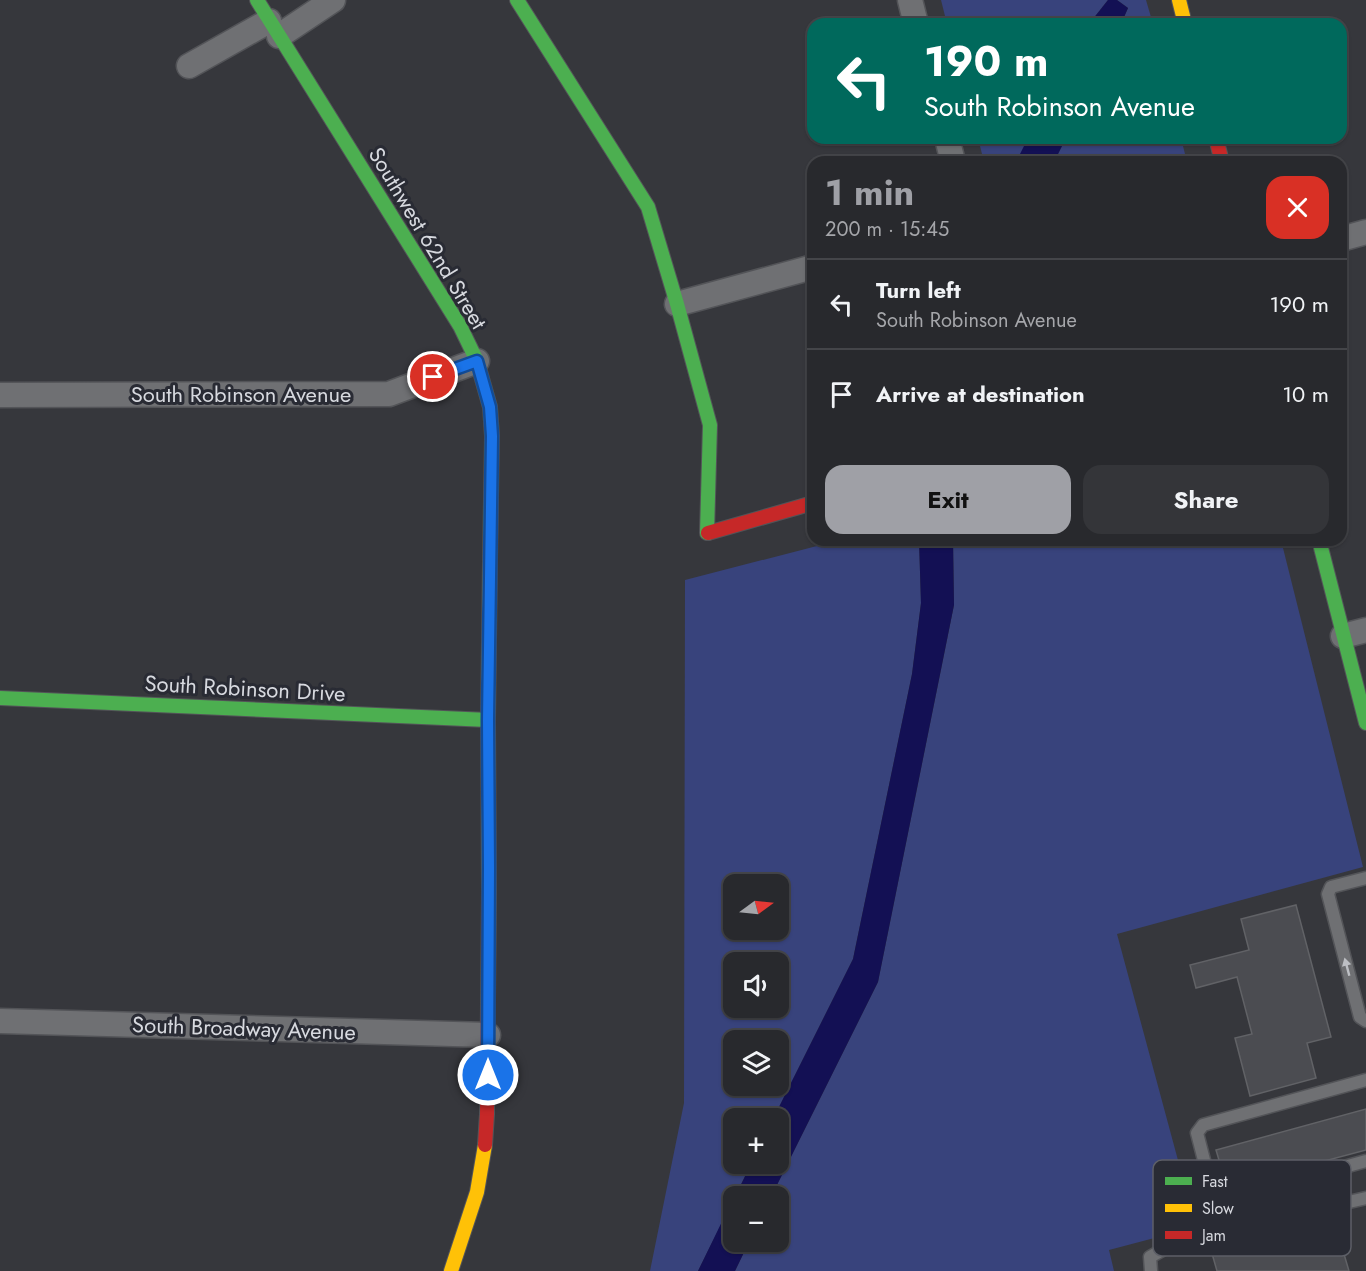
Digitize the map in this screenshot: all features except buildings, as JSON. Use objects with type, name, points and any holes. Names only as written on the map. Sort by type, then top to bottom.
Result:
[{"type":"street","name":"Southwest 62nd Street","points":[[257,0],[460,326],[477,361],[490,407],[492,436],[488,720],[488,1114],[477,1192],[451,1271]]},
{"type":"street","points":[[189,66],[333,0]]},
{"type":"street","points":[[517,0],[648,207],[710,425],[707,533],[807,505]]},
{"type":"street","points":[[910,0],[914,18]]},
{"type":"street","points":[[1179,0],[1184,18]]},
{"type":"street","points":[[1347,237],[1366,232]]},
{"type":"street","points":[[677,304],[807,269]]},
{"type":"street","name":"South Robinson Avenue","points":[[0,395],[389,393],[477,361]]},
{"type":"street","points":[[1320,546],[1366,723]]},
{"type":"street","points":[[1343,636],[1366,630]]},
{"type":"street","name":"South Robinson Drive","points":[[0,698],[488,720]]},
{"type":"street","name":"South Broadway Avenue","points":[[0,1021],[488,1035]]},
{"type":"lane","points":[[1366,878],[1331,887],[1328,894],[1360,1017],[1366,1021]]},
{"type":"lane","points":[[1204,1160],[1197,1133],[1203,1125],[1366,1080]]},
{"type":"lane","points":[[1351,1165],[1366,1161]]},
{"type":"lane","points":[[1351,1201],[1366,1198]]},
{"type":"lane","points":[[1151,1271],[1150,1257],[1153,1255]]},
{"type":"shaded area","points":[[941,0],[1108,0],[1094,18],[946,18]]},
{"type":"shaded area","points":[[1108,0],[1117,0],[1128,8],[1124,18],[1094,18]]},
{"type":"shaded area","points":[[1117,0],[1146,0],[1151,18],[1124,18],[1128,8]]},
{"type":"shaded area","points":[[980,144],[1028,144],[1022,156],[982,156]]},
{"type":"shaded area","points":[[1025,144],[1063,144],[1057,156],[1019,156]]},
{"type":"shaded area","points":[[1063,144],[1182,144],[1186,156],[1057,156]]},
{"type":"shaded area","points":[[817,546],[919,546],[921,603],[912,674],[853,959],[789,1087],[789,1030],[723,1030],[723,1096],[784,1096],[778,1108],[723,1108],[723,1174],[746,1174],[740,1186],[723,1186],[723,1221],[698,1271],[650,1271],[684,1103],[685,580]]},
{"type":"shaded area","points":[[919,546],[953,546],[954,605],[878,982],[789,1161],[789,1108],[778,1108],[784,1096],[789,1096],[789,1087],[853,959],[912,674],[921,603]]},
{"type":"shaded area","points":[[953,546],[1283,546],[1363,867],[1117,934],[1178,1160],[1153,1160],[1153,1238],[1109,1250],[1114,1271],[735,1271],[744,1252],[789,1252],[789,1186],[776,1186],[782,1174],[789,1174],[789,1161],[878,982],[954,605]]},
{"type":"shaded area","points":[[746,1174],[782,1174],[776,1186],[740,1186]]},
{"type":"shaded area","points":[[723,1220],[723,1252],[744,1252],[735,1271],[698,1271]]},
{"type":"traffic: fast","points":[[257,0],[460,326],[477,361],[490,407],[492,436],[490,561]]},
{"type":"traffic: fast","points":[[517,0],[648,207],[710,425],[708,533]]},
{"type":"traffic: fast","points":[[1321,546],[1366,723]]},
{"type":"traffic: fast","points":[[0,698],[488,720]]},
{"type":"traffic: slow","points":[[1179,0],[1184,18]]},
{"type":"traffic: slow","points":[[489,891],[490,561]]},
{"type":"traffic: slow","points":[[451,1271],[477,1192],[485,1145]]},
{"type":"traffic: jam","points":[[1218,144],[1220,156]]},
{"type":"traffic: jam","points":[[708,533],[807,505]]},
{"type":"traffic: jam","points":[[485,1145],[489,891]]},
{"type":"route","points":[[433,377],[477,361],[490,407],[492,436],[488,720],[488,1075]]}]
